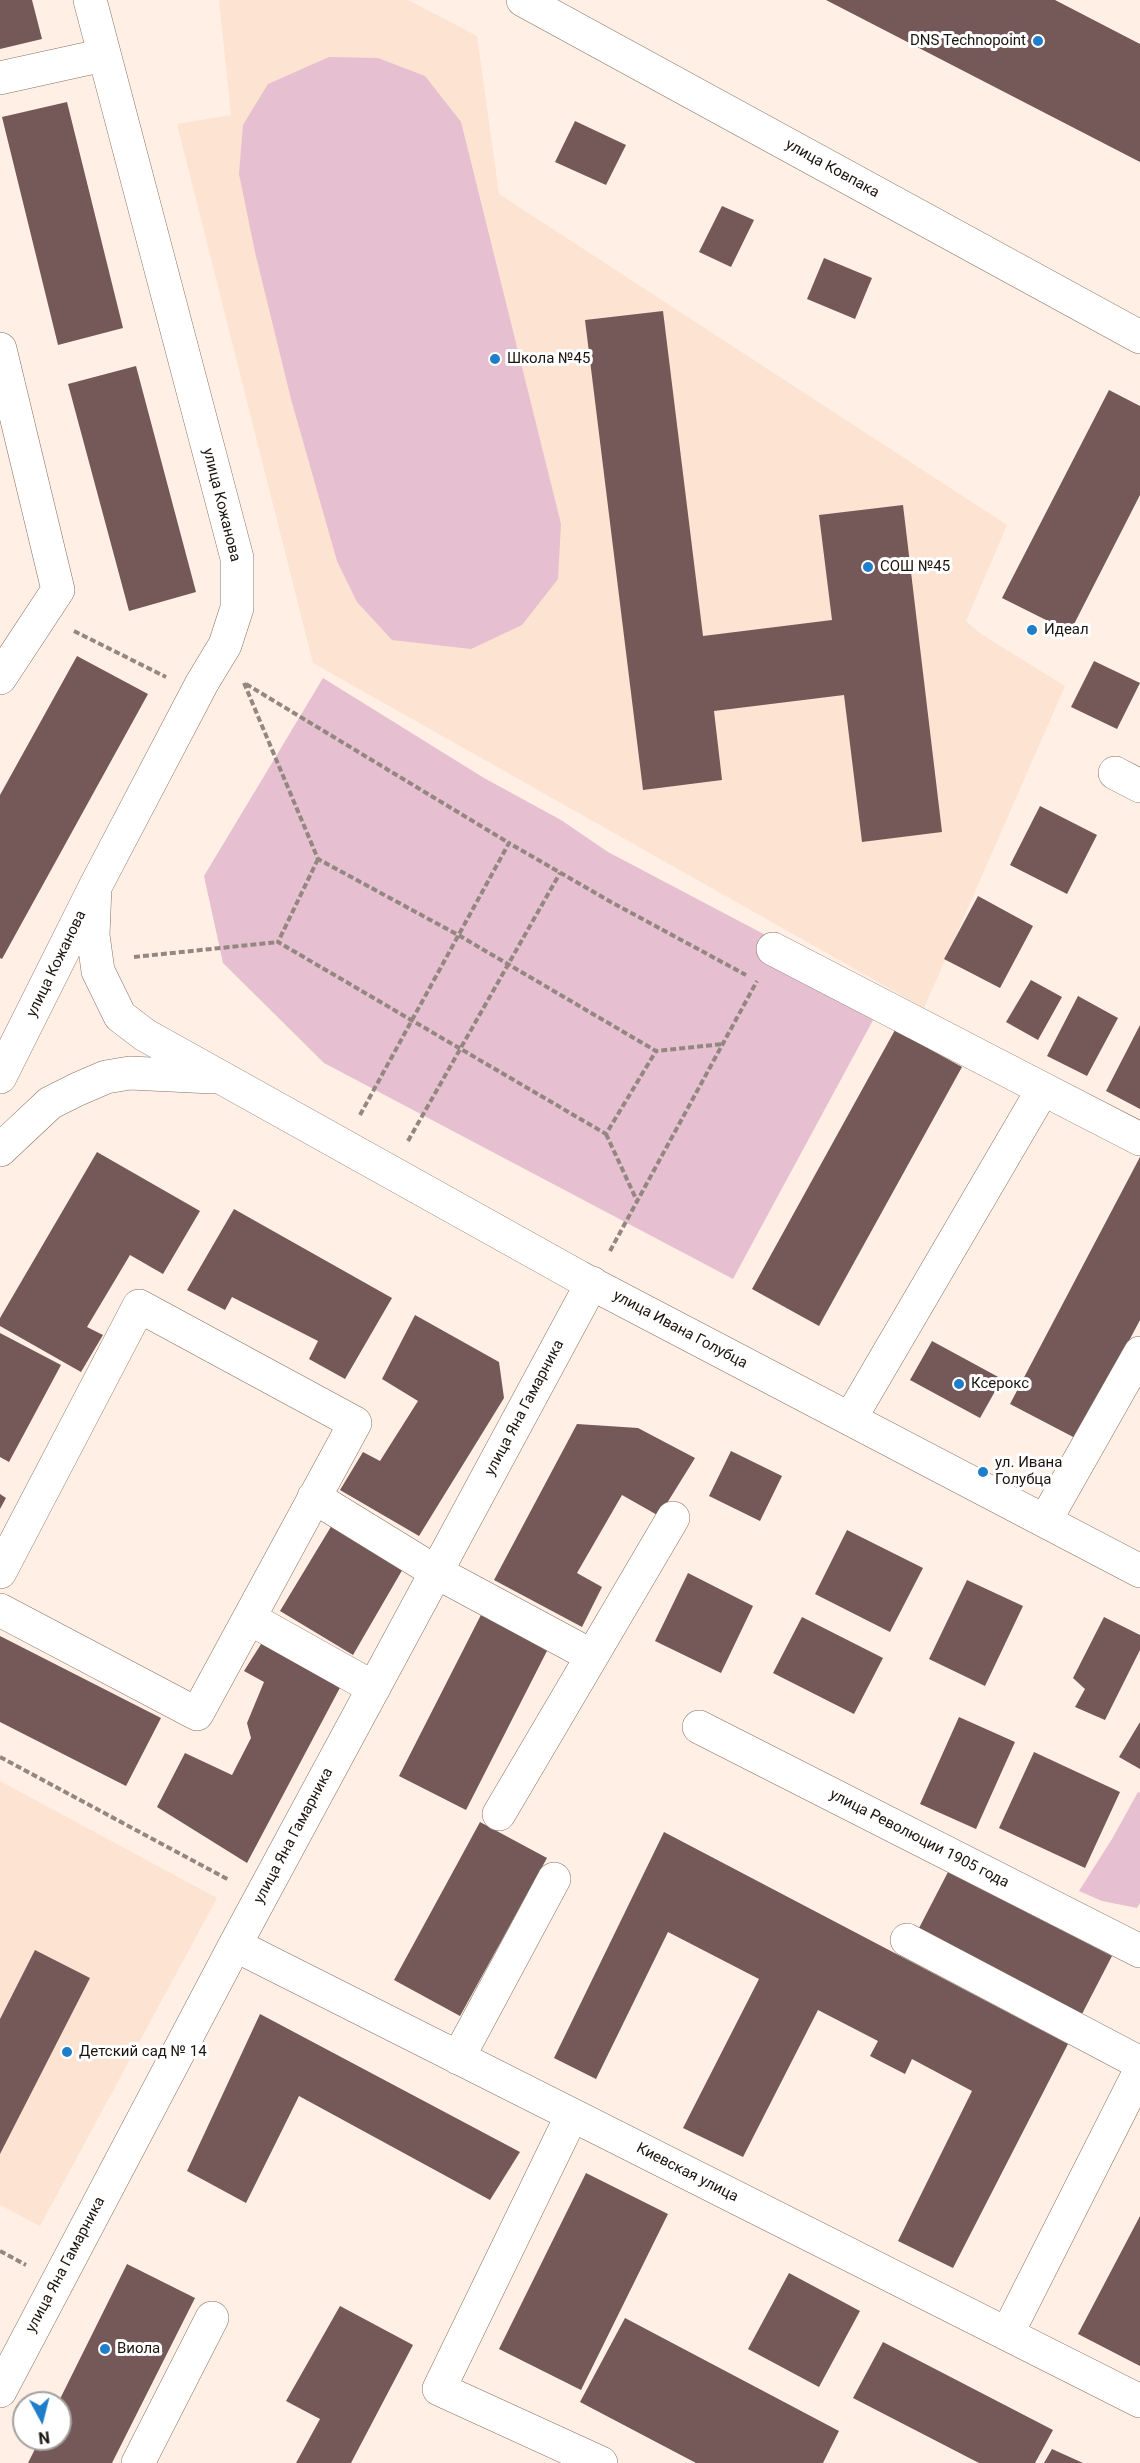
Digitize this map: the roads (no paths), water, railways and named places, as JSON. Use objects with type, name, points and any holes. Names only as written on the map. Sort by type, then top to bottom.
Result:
[{"type":"street","name":"улица Кожанова","points":[[0,1077],[95,887],[202,682],[225,645],[237,608],[237,558],[90,0]]},
{"type":"street","name":"улица Ковпака","points":[[524,0],[1140,337]]},
{"type":"street","points":[[0,78],[104,55]]},
{"type":"street","points":[[0,349],[58,590],[0,678]]},
{"type":"street","name":"улица Ивана Голубца","points":[[95,887],[93,935],[98,971],[106,992],[120,1016],[145,1035],[592,1283],[1140,1571]]},
{"type":"street","points":[[773,949],[1140,1139]]},
{"type":"street","points":[[0,1150],[50,1103],[106,1077],[130,1073],[225,1079]]},
{"type":"street","points":[[850,1419],[1043,1089]]},
{"type":"street","name":"улица Яна Гамарника","points":[[0,2391],[235,1945],[592,1283]]},
{"type":"street","points":[[0,1572],[139,1306],[355,1424],[197,1713],[0,1610]]},
{"type":"street","points":[[1045,1521],[1140,1353]]},
{"type":"street","points":[[314,1497],[436,1572],[592,1656]]},
{"type":"street","points":[[499,1814],[673,1518]]},
{"type":"street","points":[[249,1618],[374,1688]]},
{"type":"street","name":"улица Революции 1905 года","points":[[699,1727],[1140,1952]]},
{"type":"street","points":[[458,2058],[554,1879]]},
{"type":"street","points":[[907,1940],[1140,2063]]},
{"type":"street","name":"Киевская улица","points":[[235,1945],[1140,2401]]},
{"type":"street","points":[[1007,2334],[1140,2071]]},
{"type":"street","points":[[572,2115],[439,2389],[601,2463]]},
{"type":"street","points":[[138,2463],[212,2318]]},
{"type":"place","name":"DNS Technopoint","points":[[1038,41]]},
{"type":"place","name":"Школа №45","points":[[495,359]]},
{"type":"place","name":"СОШ №45","points":[[868,567]]},
{"type":"place","name":"Идеал","points":[[1032,630]]},
{"type":"place","name":"Ксерокс","points":[[959,1384]]},
{"type":"place","name":"ул. Ивана Голубца","points":[[983,1472]]},
{"type":"place","name":"Детский сад № 14","points":[[67,2052]]},
{"type":"place","name":"Виола","points":[[105,2349]]}]
